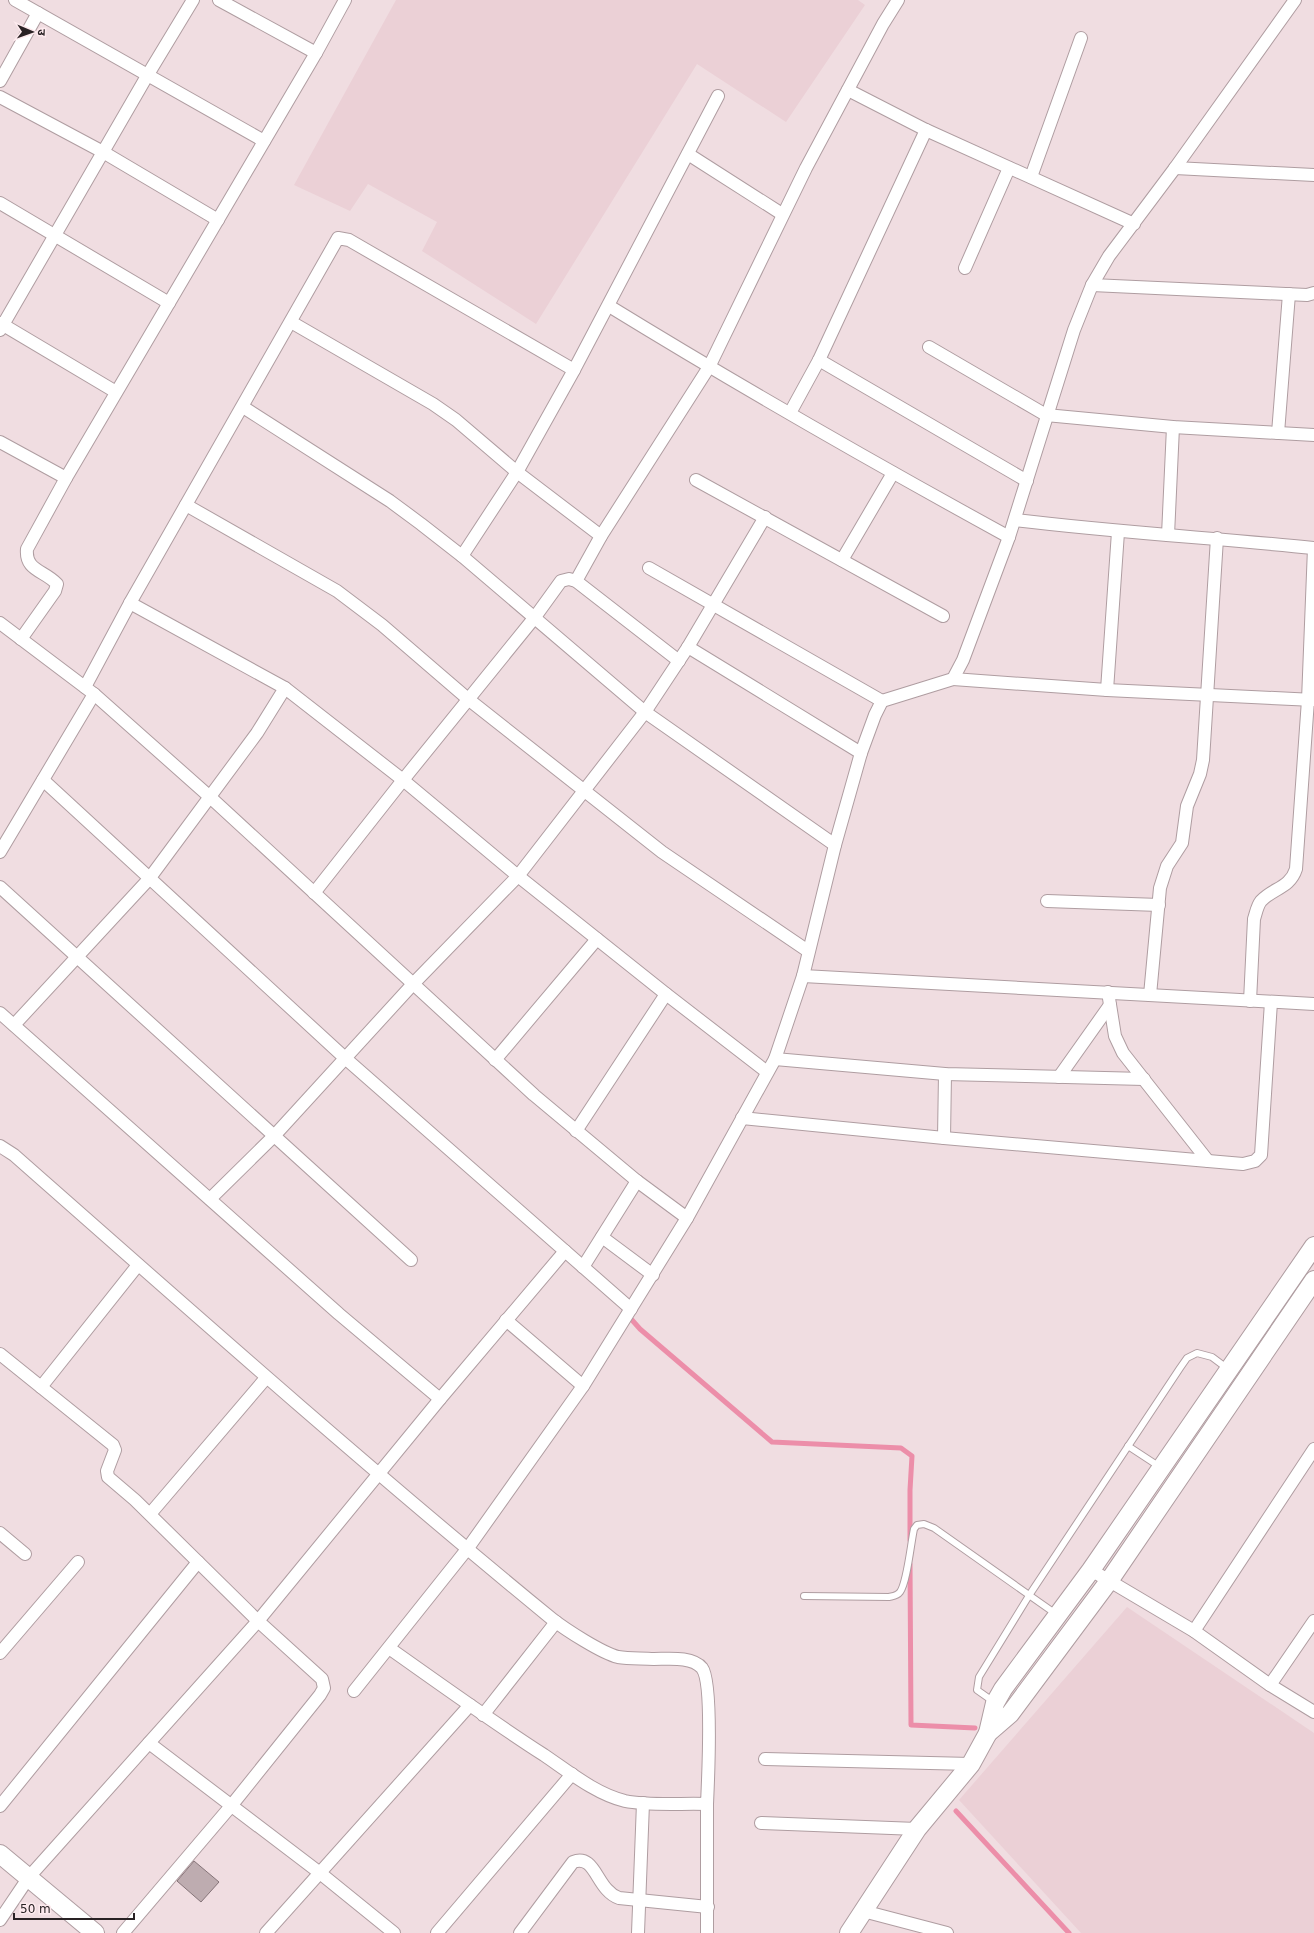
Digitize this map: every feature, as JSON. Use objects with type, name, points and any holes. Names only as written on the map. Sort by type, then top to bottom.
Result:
[{"type":"street","points":[[15,0],[264,141]]},
{"type":"street","points":[[116,392],[1,326],[55,236],[147,76],[194,0]]},
{"type":"street","points":[[219,0],[316,53]]},
{"type":"street","points":[[21,639],[55,591],[57,584],[51,578],[29,564],[26,558],[27,549],[66,478],[316,53],[345,0]]},
{"type":"street","points":[[576,580],[601,536],[709,367],[782,214],[898,0]]},
{"type":"street","points":[[953,679],[963,660],[1009,537],[1046,415],[1074,330],[1092,286],[1110,256],[1295,0]]},
{"type":"street","points":[[0,81],[38,13]]},
{"type":"street","points":[[1030,177],[1081,38]]},
{"type":"street","points":[[848,90],[926,130],[1134,224]]},
{"type":"street","points":[[462,556],[517,472],[574,370],[609,306],[718,96]]},
{"type":"street","points":[[0,97],[103,152],[218,220]]},
{"type":"street","points":[[790,413],[818,360],[926,130]]},
{"type":"street","points":[[688,154],[782,214]]},
{"type":"street","points":[[965,268],[1009,168]]},
{"type":"street","points":[[1175,168],[1314,175]]},
{"type":"street","points":[[0,204],[169,302]]},
{"type":"street","points":[[0,852],[43,780],[90,691],[130,603],[338,238],[343,237],[574,370]]},
{"type":"street","points":[[1092,286],[1307,295],[1314,292]]},
{"type":"street","points":[[1278,432],[1289,294]]},
{"type":"street","points":[[609,306],[709,367],[893,473],[1009,537]]},
{"type":"street","points":[[291,322],[433,404],[474,434],[517,472],[601,536]]},
{"type":"street","points":[[929,347],[1046,415],[1173,427],[1314,435]]},
{"type":"street","points":[[818,360],[1027,481]]},
{"type":"street","points":[[243,407],[390,501],[462,556],[645,712],[835,845]]},
{"type":"street","points":[[1168,535],[1173,427]]},
{"type":"street","points":[[0,442],[66,478]]},
{"type":"street","points":[[842,560],[893,473]]},
{"type":"street","points":[[696,480],[943,616]]},
{"type":"street","points":[[186,505],[337,591],[382,625],[468,699],[662,852],[808,951]]},
{"type":"street","points":[[210,1199],[274,1136],[413,984],[518,876],[583,790],[645,712],[688,647],[765,517]]},
{"type":"street","points":[[1015,520],[1118,532],[1217,538],[1314,548],[1311,700],[1296,869],[1293,877],[1288,883],[1261,901],[1256,909],[1254,919],[1250,1001]]},
{"type":"street","points":[[1107,690],[1118,532]]},
{"type":"street","points":[[1150,995],[1163,874],[1182,843],[1187,806],[1202,768],[1208,695],[1217,538]]},
{"type":"street","points":[[649,568],[882,701]]},
{"type":"street","points":[[314,892],[468,699],[535,618],[561,581],[568,579],[576,580],[679,661]]},
{"type":"street","points":[[130,603],[285,688],[403,780],[518,876],[766,1072]]},
{"type":"street","points":[[0,623],[90,691],[210,797],[495,1060],[576,1131],[637,1181],[687,1218]]},
{"type":"street","points":[[688,647],[862,753]]},
{"type":"street","points":[[354,1691],[468,1548],[583,1386],[687,1218],[766,1072],[775,1059],[803,976],[835,845],[862,753],[875,715],[882,701],[953,679],[1107,690],[1311,700]]},
{"type":"street","points":[[14,1025],[149,879],[257,733],[285,688]]},
{"type":"street","points":[[43,780],[345,1058],[631,1309]]},
{"type":"street","points":[[0,887],[411,1260]]},
{"type":"street","points":[[1046,900],[1159,905]]},
{"type":"street","points":[[495,1060],[598,939]]},
{"type":"street","points":[[803,976],[1314,1004]]},
{"type":"street","points":[[1108,992],[1116,1036],[1123,1052],[1208,1161]]},
{"type":"street","points":[[576,1131],[666,994]]},
{"type":"street","points":[[742,1118],[944,1138],[1243,1164],[1255,1161],[1261,1155],[1271,1002]]},
{"type":"street","points":[[1059,1077],[1110,1005]]},
{"type":"street","points":[[0,1013],[339,1314],[440,1399]]},
{"type":"street","points":[[775,1059],[945,1074],[1144,1079]]},
{"type":"street","points":[[944,1138],[945,1074]]},
{"type":"street","points":[[0,1146],[14,1155],[266,1378],[379,1475],[556,1622],[606,1653],[619,1657],[684,1660],[698,1664],[705,1671],[710,1747],[707,1804],[707,1933]]},
{"type":"street","points":[[583,1267],[637,1181]]},
{"type":"street","points":[[602,1237],[652,1275]]},
{"type":"street","points":[[849,1933],[917,1829],[971,1764],[988,1733],[995,1703],[1003,1689],[1091,1570],[1314,1246]]},
{"type":"street","points":[[0,1920],[29,1877],[258,1621],[440,1399],[565,1251]]},
{"type":"street","points":[[41,1387],[138,1265]]},
{"type":"street","points":[[988,1733],[1010,1714],[1110,1581],[1314,1280]]},
{"type":"street","points":[[506,1320],[583,1386]]},
{"type":"street","points":[[0,1354],[114,1445],[115,1450],[107,1471],[108,1477],[150,1514],[258,1621],[318,1674],[322,1679],[324,1688],[232,1806],[123,1933]]},
{"type":"street","points":[[150,1514],[266,1378]]},
{"type":"street","points":[[1194,1631],[1314,1449]]},
{"type":"street","points":[[0,1534],[25,1554]]},
{"type":"street","points":[[0,1653],[78,1562]]},
{"type":"street","points":[[0,1806],[198,1562]]},
{"type":"street","points":[[1091,1570],[1194,1631],[1270,1685],[1314,1712]]},
{"type":"street","points":[[1270,1685],[1314,1621]]},
{"type":"street","points":[[483,1715],[556,1622]]},
{"type":"street","points":[[389,1648],[483,1715],[608,1796],[626,1801],[643,1803],[707,1804]]},
{"type":"street","points":[[266,1933],[470,1705]]},
{"type":"street","points":[[149,1743],[320,1873],[394,1933]]},
{"type":"street","points":[[765,1759],[971,1764]]},
{"type":"street","points":[[436,1933],[572,1774]]},
{"type":"street","points":[[638,1933],[643,1803]]},
{"type":"street","points":[[761,1823],[917,1829]]},
{"type":"street","points":[[0,1854],[95,1933]]},
{"type":"street","points":[[520,1933],[573,1862],[579,1860],[586,1860],[602,1886],[612,1896],[708,1907]]},
{"type":"street","points":[[863,1911],[947,1933]]},
{"type":"lane","points":[[995,1703],[977,1690],[977,1684],[1030,1594],[1187,1358],[1197,1353],[1212,1357],[1229,1370]]},
{"type":"lane","points":[[1128,1446],[1162,1468]]},
{"type":"lane","points":[[804,1596],[889,1597],[897,1595],[902,1590],[914,1529],[917,1525],[924,1524],[934,1528],[1058,1615]]},
{"type":"shaded area","points":[[396,0],[858,0],[865,5],[786,122],[697,64],[536,324],[422,251],[437,222],[368,184],[350,211],[294,185]]},
{"type":"shaded area","points":[[1127,1607],[1314,1733],[1314,1933],[1081,1933],[959,1800]]},
{"type":"building","points":[[194,1861],[219,1882],[201,1902],[177,1881]]},
{"type":"waterway","points":[[632,1320],[640,1329],[772,1442],[901,1448],[912,1456],[910,1540]]},
{"type":"waterway","points":[[910,1564],[911,1725],[975,1728]]},
{"type":"waterway","points":[[956,1811],[1069,1933]]}]
